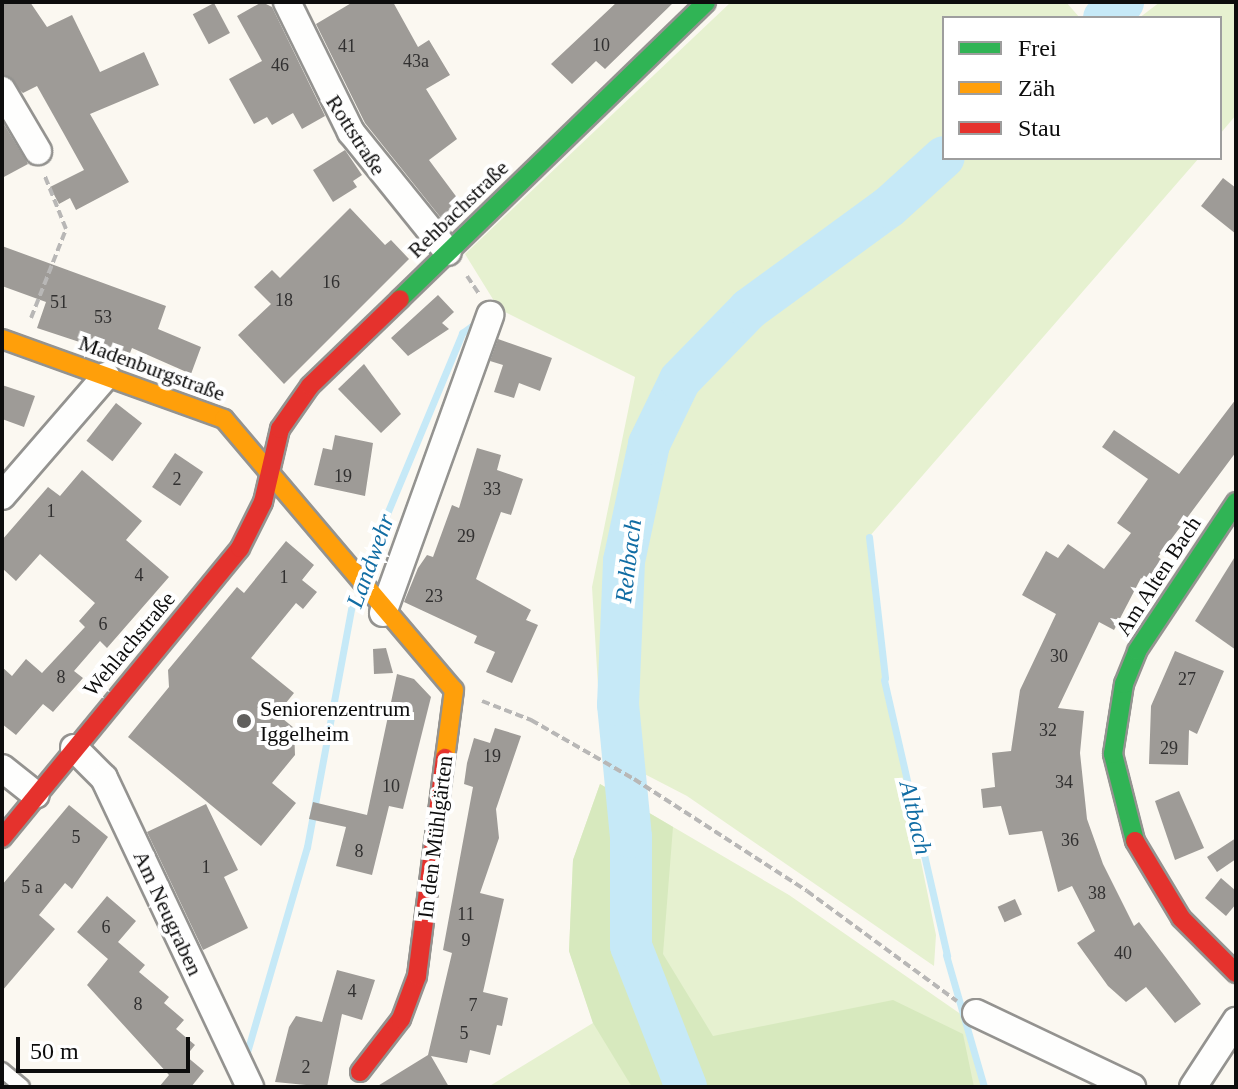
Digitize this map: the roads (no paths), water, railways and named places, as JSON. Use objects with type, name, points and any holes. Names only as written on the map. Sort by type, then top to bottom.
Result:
[{"type":"street","name":"Rottstraße","points":[[287,2],[351,132],[448,252]]},
{"type":"street","name":"Rehbachstraße","points":[[269,468],[280,429],[310,386],[706,2]]},
{"type":"street","points":[[2,90],[38,151]]},
{"type":"street","points":[[269,468],[376,604],[490,315]]},
{"type":"street","name":"Madenburgstraße","points":[[11,342],[217,415],[269,468]]},
{"type":"street","points":[[2,496],[106,376]]},
{"type":"street","name":"Wehlachstraße","points":[[2,838],[240,548],[255,524],[269,468]]},
{"type":"street","name":"Am Alten Bach","points":[[1236,502],[1137,651],[1124,684],[1113,754],[1124,817],[1147,869],[1181,918],[1236,973]]},
{"type":"street","name":"In den Mühlgärten","points":[[360,1072],[401,1019],[417,976],[454,690],[376,604]]},
{"type":"street","name":"Am Neugraben","points":[[74,748],[104,778],[250,1087]]},
{"type":"street","points":[[2,768],[36,795]]},
{"type":"street","points":[[976,1013],[1132,1087]]},
{"type":"street","points":[[1193,1087],[1236,1021]]},
{"type":"lane","points":[[2,1070],[22,1087]]},
{"type":"waterway","name":"Rehbach","points":[[1106,16],[1123,2]]},
{"type":"waterway","name":"Rehbach","points":[[686,1087],[631,946],[631,837],[618,705],[624,561],[649,444],[680,380],[749,309],[889,207],[942,159]]},
{"type":"waterway","name":"Landwehr","points":[[364,569],[462,333],[480,320]]},
{"type":"waterway","name":"Altbach","points":[[869,537],[885,678]]},
{"type":"waterway","name":"Landwehr","points":[[247,1052],[307,847],[353,600]]},
{"type":"waterway","name":"Altbach","points":[[884,680],[947,956]]},
{"type":"waterway","name":"Altbach","points":[[946,955],[984,1087]]},
{"type":"place","name":"Seniorenzentrum Iggelheim","points":[[244,721]]}]
